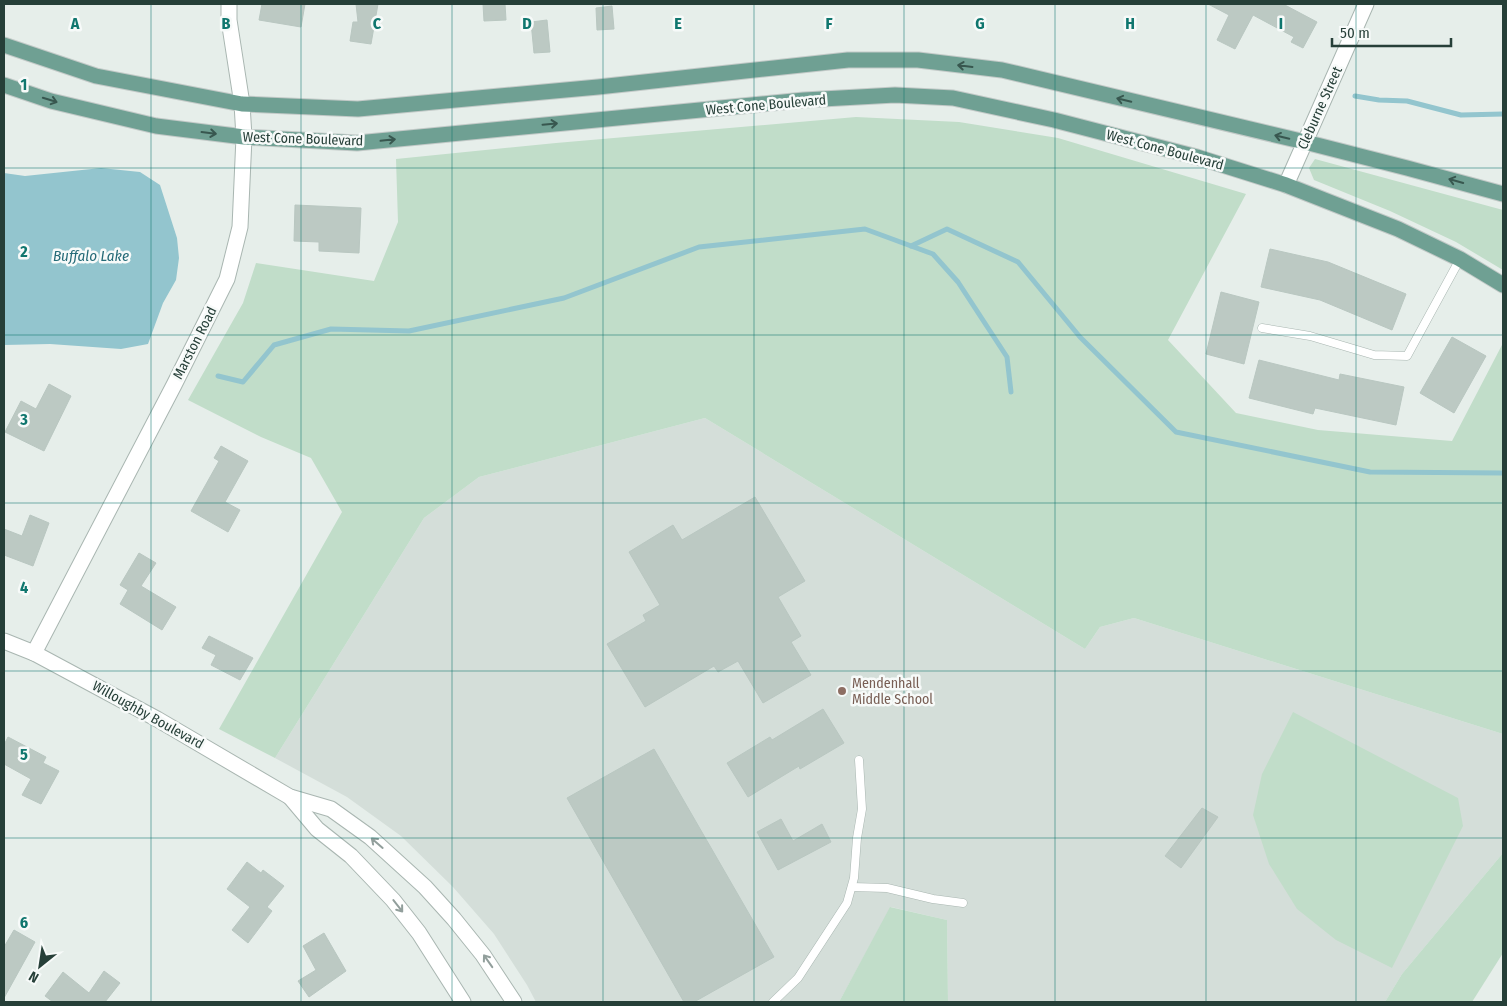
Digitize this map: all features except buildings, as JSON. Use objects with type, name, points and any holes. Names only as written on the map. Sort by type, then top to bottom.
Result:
[{"type":"main road","points":[[4,45],[96,76],[242,104],[358,109],[589,88],[848,60],[918,60],[1002,70],[1305,142],[1503,194]]},
{"type":"main road","name":"West Cone Boulevard","points":[[4,85],[51,101],[156,126],[244,137],[357,143],[794,101],[896,95],[952,98],[1054,120],[1197,157],[1286,185],[1398,228],[1460,259],[1503,285]]},
{"type":"street","name":"Marston Road","points":[[34,653],[174,385],[227,279],[240,227],[244,137],[242,104],[228,20],[228,4]]},
{"type":"street","name":"Cleburne Street","points":[[1286,185],[1366,4]]},
{"type":"street","name":"Willoughby Boulevard","points":[[4,641],[34,653],[172,728],[290,797],[331,809],[370,837],[398,861],[454,918],[483,955],[514,1002]]},
{"type":"street","name":"Willoughby Boulevard","points":[[290,797],[317,829],[351,856],[393,900],[419,933],[463,1002]]},
{"type":"lane","points":[[1262,328],[1310,336],[1374,354],[1407,356],[1460,259]]},
{"type":"lane","points":[[773,1002],[798,978],[847,903],[854,878],[862,809],[859,760]]},
{"type":"lane","points":[[852,887],[887,888],[963,904]]},
{"type":"shaded area","name":"Mendenhall Middle School","points":[[705,418],[1085,649],[1100,627],[1134,618],[1503,734],[1503,853],[1402,974],[1385,1002],[948,1002],[947,920],[891,907],[839,1002],[536,1002],[494,934],[453,887],[401,836],[347,797],[275,758],[424,518],[479,477]]},
{"type":"green space","points":[[856,117],[959,122],[1058,138],[1246,194],[1168,340],[1236,413],[1318,430],[1452,441],[1503,343],[1503,734],[1134,618],[1100,627],[1085,649],[705,418],[479,477],[424,518],[275,758],[219,729],[342,512],[311,458],[261,437],[188,400],[243,303],[256,263],[374,281],[398,222],[396,159]]},
{"type":"green space","points":[[1315,159],[1503,210],[1503,270],[1456,242],[1390,211],[1314,180],[1309,168]]},
{"type":"green space","points":[[1293,712],[1458,798],[1463,826],[1392,968],[1336,940],[1297,909],[1269,864],[1253,815],[1262,774]]},
{"type":"green space","points":[[1503,853],[1503,953],[1472,1002],[1385,1002],[1402,974]]},
{"type":"green space","points":[[890,907],[947,920],[948,1002],[839,1002]]},
{"type":"water","name":"Buffalo Lake","points":[[101,168],[140,172],[160,185],[177,238],[179,258],[176,280],[163,303],[148,344],[121,349],[50,344],[4,345],[4,173],[25,176]]},
{"type":"waterway","points":[[1355,96],[1379,100],[1407,101],[1461,115],[1503,114]]},
{"type":"waterway","points":[[218,376],[243,382],[274,345],[331,329],[409,331],[564,298],[699,247],[865,229],[933,254],[958,282],[1007,357],[1011,392]]},
{"type":"waterway","points":[[911,246],[947,229],[1018,262],[1080,337],[1176,432],[1370,472],[1503,473]]},
{"type":"place","name":"Mendenhall Middle School","points":[[842,691]]}]
